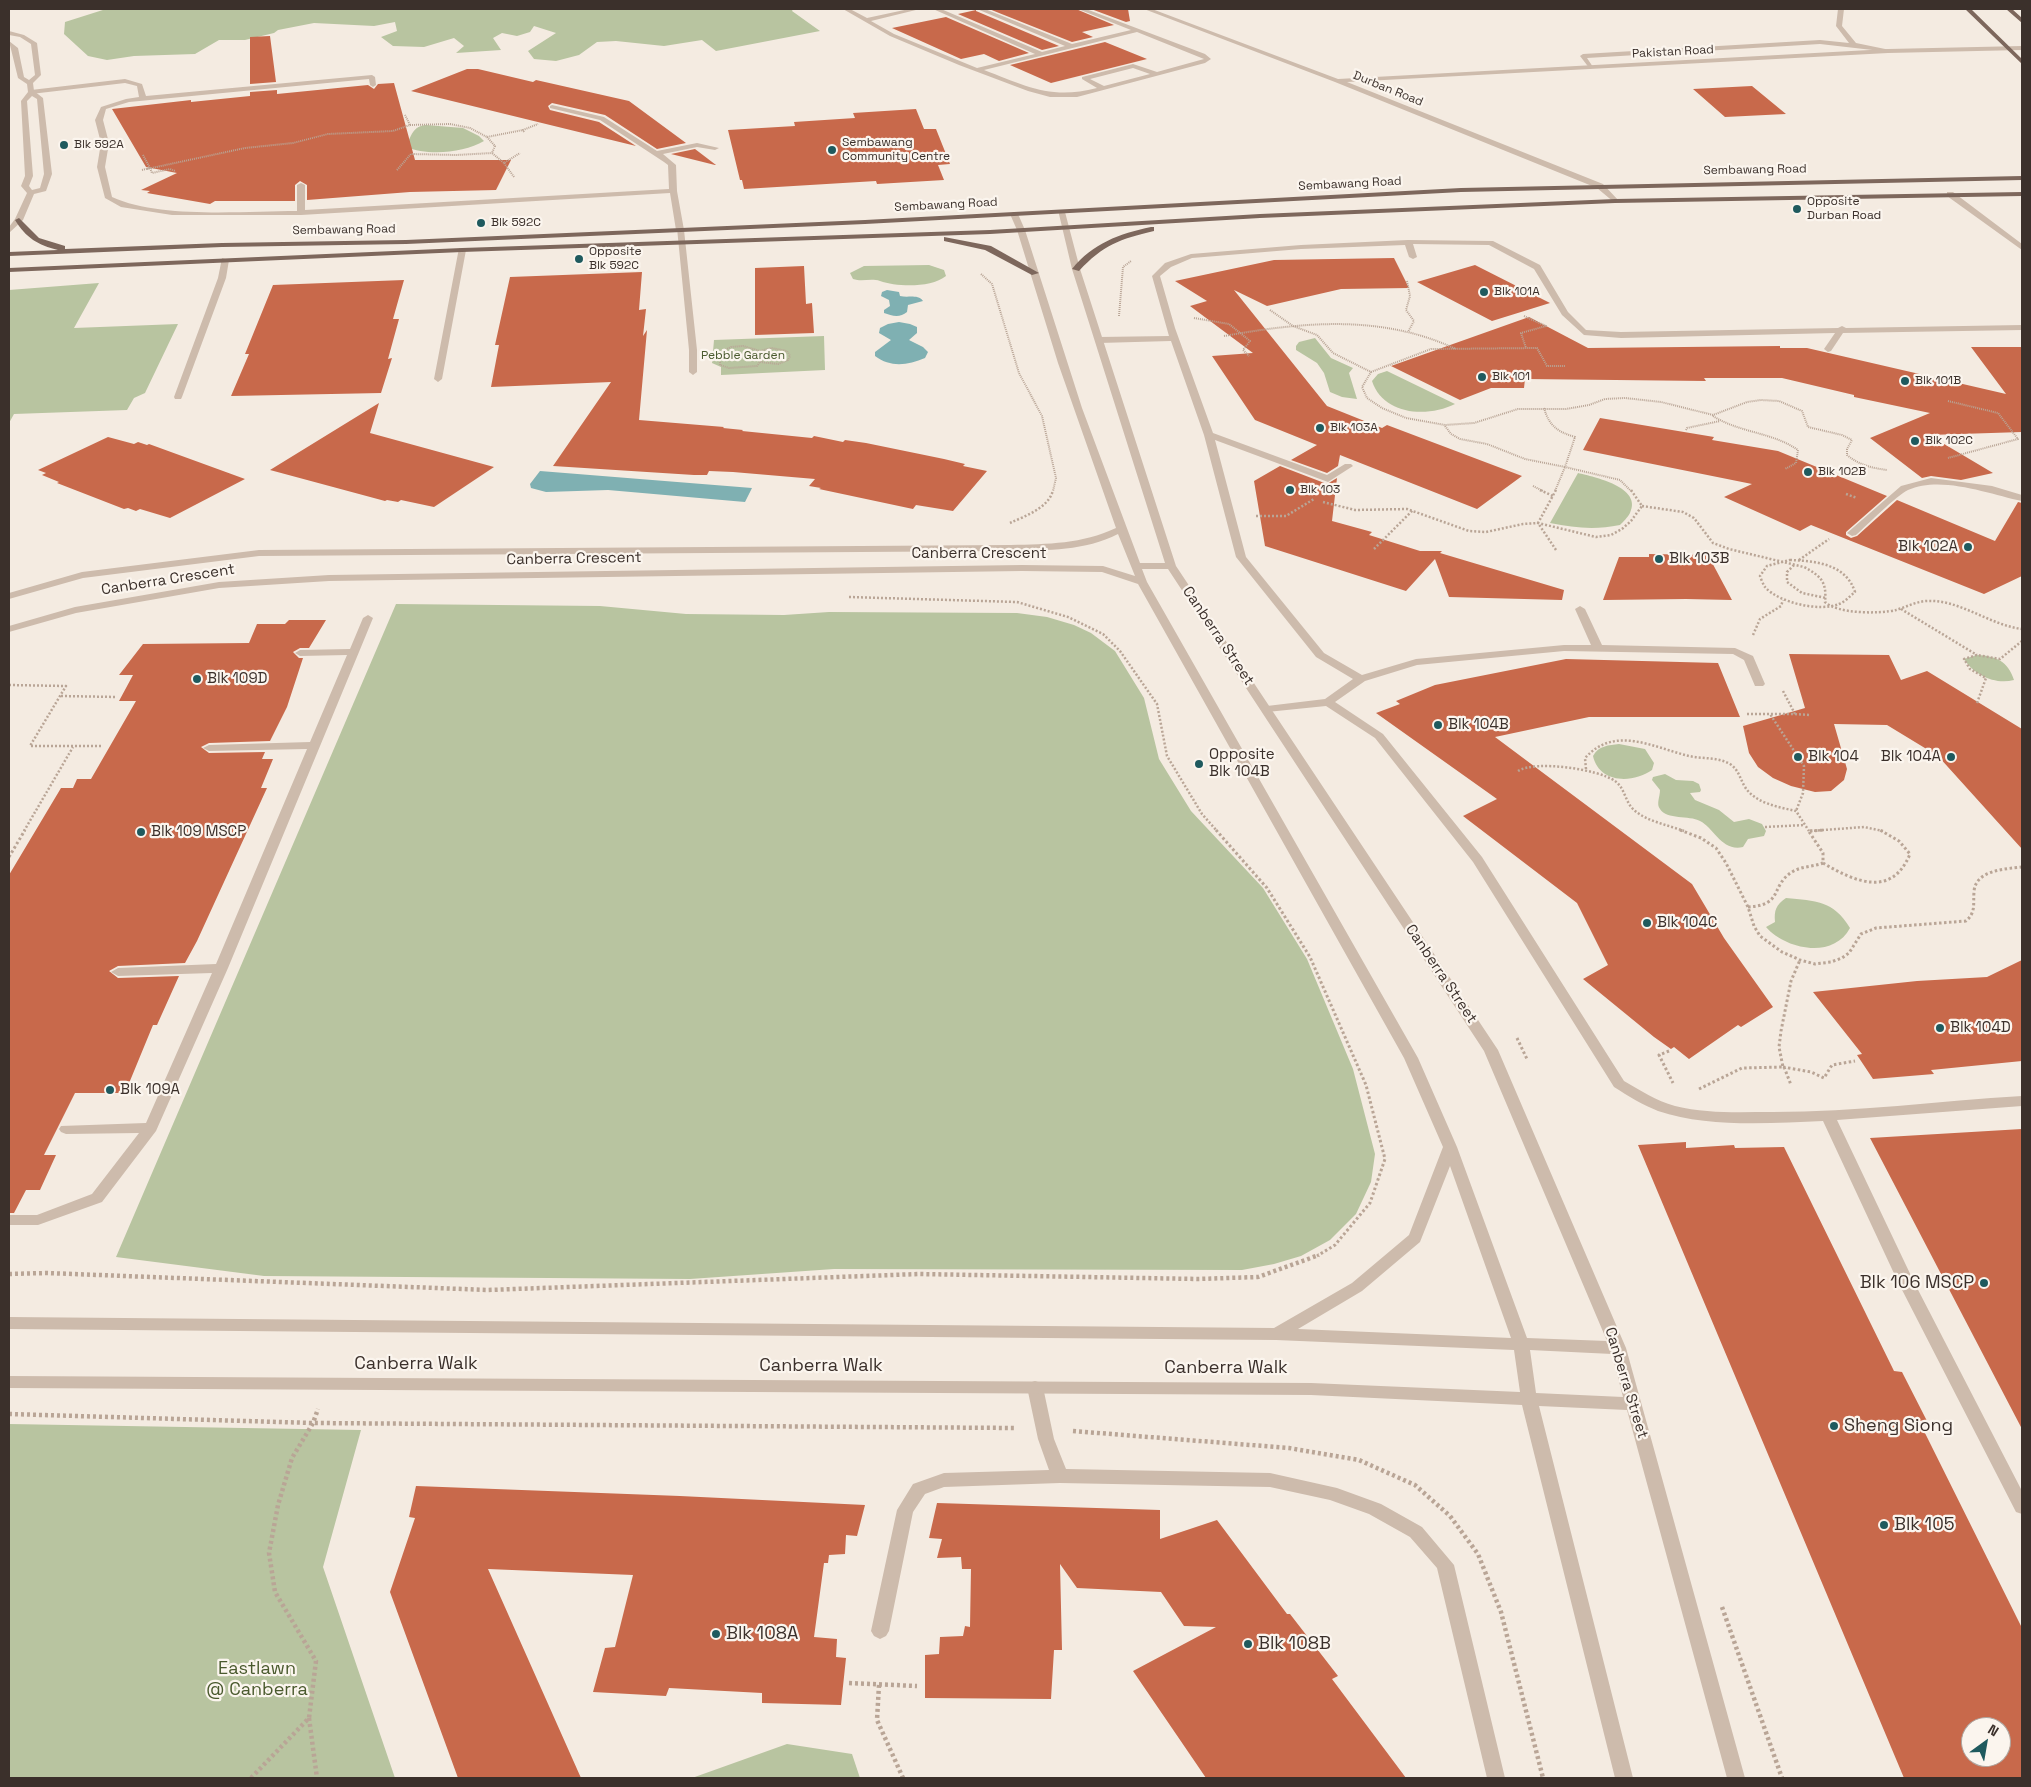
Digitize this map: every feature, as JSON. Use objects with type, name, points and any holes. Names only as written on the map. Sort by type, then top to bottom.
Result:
[{"type":"main road","points":[[1968,9],[2010,48],[2022,62]]},
{"type":"main road","points":[[2009,9],[2022,21]]},
{"type":"main road","name":"Sembawang Road","points":[[9,254],[222,245],[406,242],[680,230],[1061,212],[1461,190],[2022,178]]},
{"type":"main road","name":"Sembawang Road","points":[[9,270],[462,250],[1022,230],[1188,220],[1615,201],[2022,194]]},
{"type":"main road","points":[[19,220],[26,233],[35,240],[76,252]]},
{"type":"main road","points":[[1076,269],[1093,250],[1110,240],[1188,220]]},
{"type":"main road","points":[[915,234],[975,244],[996,252],[1034,273]]},
{"type":"street","points":[[846,9],[892,35],[1030,90],[1050,94],[1076,95],[1203,62],[1208,59],[1081,9]]},
{"type":"street","points":[[866,20],[917,9]]},
{"type":"street","points":[[936,9],[1042,54]]},
{"type":"street","points":[[980,9],[1073,46]]},
{"type":"street","name":"Durban Road","points":[[1147,9],[1337,81],[1600,186],[1615,201]]},
{"type":"street","points":[[1841,9],[1839,26],[1854,45]]},
{"type":"street","points":[[977,70],[1138,30]]},
{"type":"street","points":[[11,34],[22,36],[34,43],[38,75],[30,83]]},
{"type":"street","points":[[1590,67],[1583,56],[1820,42],[1888,51]]},
{"type":"street","points":[[9,43],[17,52],[21,78],[30,83]]},
{"type":"street","name":"Pakistan Road","points":[[1337,81],[1888,51],[2022,48]]},
{"type":"street","points":[[1103,88],[1084,78],[1133,66],[1157,74]]},
{"type":"street","points":[[373,84],[372,77],[229,94],[143,98],[103,108],[99,120],[105,143],[100,167],[109,198],[134,207],[172,213],[301,213],[673,191]]},
{"type":"street","points":[[31,193],[25,186],[29,176],[24,100],[31,92],[125,81],[140,85],[143,98]]},
{"type":"street","points":[[9,231],[19,220],[31,193],[43,189],[48,174],[40,98],[31,92],[30,83]]},
{"type":"street","points":[[552,107],[602,118],[672,165],[673,191],[680,230],[693,350],[693,372]]},
{"type":"street","points":[[656,153],[697,145],[714,148]]},
{"type":"street","points":[[301,186],[301,213]]},
{"type":"street","points":[[1950,194],[2022,248]]},
{"type":"street","name":"Canberra Street","points":[[1061,212],[1076,269],[1171,566],[1492,1050],[1618,1348],[1736,1778]]},
{"type":"street","points":[[1014,214],[1022,230],[1056,341],[1142,582],[1411,1058],[1450,1148],[1521,1344],[1529,1399],[1624,1778]]},
{"type":"street","points":[[1408,242],[1414,257]]},
{"type":"street","points":[[1361,679],[1320,655],[1241,557],[1209,435],[1156,276],[1168,265],[1191,256],[1301,247],[1408,242],[1490,243],[1537,267],[1565,313],[1584,332],[1621,335],[1842,329],[2022,327]]},
{"type":"street","points":[[438,379],[462,250]]},
{"type":"street","points":[[178,397],[222,278],[225,260]]},
{"type":"street","points":[[1828,349],[1842,329]]},
{"type":"street","points":[[1100,340],[1176,338]]},
{"type":"street","points":[[1209,435],[1328,478],[1348,466]]},
{"type":"street","points":[[1852,533],[1904,488],[1931,481],[1992,489],[2022,498]]},
{"type":"street","name":"Canberra Crescent","points":[[9,596],[82,575],[259,553],[1010,548],[1063,546],[1099,540],[1122,529]]},
{"type":"street","points":[[1136,566],[1171,566]]},
{"type":"street","name":"Canberra Crescent","points":[[9,628],[75,610],[219,584],[329,578],[1103,568],[1142,582]]},
{"type":"street","points":[[1580,609],[1598,648]]},
{"type":"street","points":[[9,1220],[38,1220],[97,1198],[151,1128],[221,968],[368,618]]},
{"type":"street","points":[[1267,710],[1328,702],[1361,679],[1416,662],[1564,648],[1736,652],[1744,654],[1749,658],[1759,684]]},
{"type":"street","points":[[300,653],[354,652]]},
{"type":"street","points":[[1328,702],[1379,736],[1478,860],[1619,1084],[1649,1102],[1682,1112],[1737,1117],[1828,1116],[2022,1101]]},
{"type":"street","points":[[209,748],[314,745]]},
{"type":"street","points":[[118,972],[221,968]]},
{"type":"street","points":[[1828,1116],[1906,1282],[2022,1507]]},
{"type":"street","points":[[66,1129],[151,1128]]},
{"type":"street","points":[[1276,1334],[1357,1287],[1415,1238],[1450,1148]]},
{"type":"street","points":[[9,1323],[1276,1334],[1618,1348]]},
{"type":"street","name":"Canberra Walk","points":[[9,1382],[1311,1389],[1634,1404]]},
{"type":"street","points":[[1035,1387],[1044,1428],[1060,1476]]},
{"type":"street","points":[[880,1631],[905,1510],[919,1489],[944,1480],[1060,1476],[1270,1480],[1331,1493],[1375,1509],[1416,1532],[1445,1565],[1496,1778]]},
{"type":"path","points":[[405,115],[410,125]]},
{"type":"path","points":[[142,170],[245,148],[293,143],[328,134],[393,131],[410,125],[432,122],[471,127],[487,137],[494,146],[492,153]]},
{"type":"path","points":[[487,137],[524,131],[539,123]]},
{"type":"path","points":[[397,170],[411,154],[456,155],[492,153],[504,164]]},
{"type":"path","points":[[143,155],[152,173],[175,171]]},
{"type":"path","points":[[977,269],[992,284],[1019,372],[1042,416],[1056,478],[1052,496],[1032,512],[1006,525]]},
{"type":"path","points":[[1406,281],[1410,296],[1406,310],[1414,321],[1408,332]]},
{"type":"path","points":[[1270,310],[1293,326],[1317,335],[1333,353],[1370,372]]},
{"type":"path","points":[[1191,316],[1195,319],[1229,324],[1250,342],[1243,350],[1249,356]]},
{"type":"path","points":[[1524,316],[1546,326],[1521,333],[1526,348]]},
{"type":"path","points":[[1224,336],[1293,326],[1355,325],[1434,337],[1456,349]]},
{"type":"path","points":[[693,350],[721,352],[732,347],[743,346],[760,351],[780,348],[788,351],[790,356],[788,360],[778,364],[760,362]]},
{"type":"path","points":[[1564,366],[1547,366],[1537,348],[1431,349],[1370,372],[1362,387],[1367,398],[1382,408],[1406,418],[1444,425],[1474,422],[1518,409],[1566,409],[1590,405],[1605,399],[1625,398],[1661,402],[1713,415],[1733,428],[1778,439],[1792,445],[1798,450],[1796,462],[1785,469]]},
{"type":"path","points":[[721,352],[718,354],[720,365],[729,368],[757,366],[762,359],[760,351]]},
{"type":"path","points":[[1713,415],[1747,402],[1761,400],[1780,401],[1790,404],[1802,411],[1808,427],[1817,431],[1846,436],[1852,440],[1847,454],[1852,460],[1876,469],[1894,472]]},
{"type":"path","points":[[1940,461],[2018,439],[1998,413],[1948,401]]},
{"type":"path","points":[[1538,523],[1553,496],[1575,437],[1563,434],[1552,427],[1547,420],[1544,408]]},
{"type":"path","points":[[1686,430],[1696,425],[1721,421]]},
{"type":"path","points":[[1444,425],[1451,434],[1460,439],[1487,444],[1525,459],[1620,480],[1628,486],[1642,506],[1683,512],[1694,518],[1713,543],[1749,555],[1782,561],[1815,572],[1823,580],[1828,590],[1825,602],[1834,608],[1889,612],[1901,609],[1914,602],[1939,601],[1953,605],[2002,627],[2022,629]]},
{"type":"path","points":[[1533,486],[1553,496]]},
{"type":"path","points":[[1230,516],[1286,516],[1314,499],[1358,510],[1398,507],[1413,510],[1459,530],[1495,532],[1519,524],[1538,523],[1586,536],[1604,537],[1622,530],[1642,506]]},
{"type":"path","points":[[1374,549],[1413,510]]},
{"type":"path","points":[[1538,523],[1556,550]]},
{"type":"path","points":[[1798,560],[1843,529],[1852,533]]},
{"type":"path","points":[[1798,560],[1822,564],[1836,569],[1847,576],[1854,584],[1855,592],[1850,599],[1842,604],[1829,606],[1798,604],[1783,600],[1763,586],[1760,579],[1761,572],[1767,566],[1782,561],[1798,560]]},
{"type":"path","points":[[1794,565],[1787,572],[1786,582],[1802,593],[1826,598]]},
{"type":"path","points":[[1744,654],[1760,619],[1781,606],[1783,600]]},
{"type":"path","points":[[9,1274],[47,1273],[488,1290],[920,1274],[1198,1278],[1258,1277],[1316,1257],[1335,1245],[1370,1203],[1385,1159],[1366,1085],[1310,957],[1268,888],[1202,814],[1167,756],[1157,704],[1120,651],[1103,634],[1068,617],[1017,602]]},
{"type":"path","points":[[1901,609],[1977,655],[2000,659],[2022,641]]},
{"type":"path","points":[[1977,655],[1964,660],[1970,669],[1986,678],[1977,703]]},
{"type":"path","points":[[1759,684],[1779,684],[1795,714]]},
{"type":"path","points":[[9,685],[66,686],[30,746],[103,746]]},
{"type":"path","points":[[60,696],[116,697]]},
{"type":"path","points":[[1747,714],[1810,715]]},
{"type":"path","points":[[1770,714],[1804,766],[1803,793],[1796,811]]},
{"type":"path","points":[[1586,769],[1585,758],[1594,746],[1611,740],[1643,743],[1686,756],[1717,759],[1730,763],[1740,772],[1746,787],[1752,794],[1775,806],[1796,811],[1823,853],[1823,863]]},
{"type":"path","points":[[9,857],[73,746]]},
{"type":"path","points":[[1518,771],[1524,767],[1536,766],[1586,769],[1616,781],[1622,788],[1626,800],[1634,810],[1646,817],[1701,838],[1716,848],[1736,879],[1754,926],[1760,936],[1782,952],[1815,964],[1831,962],[1842,958],[1849,953],[1861,934],[1876,928],[1966,922],[1974,914],[1976,902],[1974,891],[1976,884],[1988,873],[2022,867]]},
{"type":"path","points":[[1764,827],[1806,825]]},
{"type":"path","points":[[1748,907],[1761,908],[1769,904],[1790,873],[1823,863],[1837,872],[1854,878],[1878,882],[1890,880],[1904,870],[1910,854],[1901,842],[1891,835],[1868,826],[1834,831],[1810,831]]},
{"type":"path","points":[[1792,1085],[1783,1067],[1779,1047],[1781,1031],[1786,1018],[1791,981],[1800,960]]},
{"type":"path","points":[[1698,1089],[1742,1068],[1783,1067],[1811,1072],[1824,1078],[1832,1065],[1855,1061]]},
{"type":"path","points":[[316,1778],[309,1718],[316,1661],[275,1592],[269,1553],[278,1505],[292,1458],[314,1423],[325,1384]]},
{"type":"path","points":[[9,1414],[314,1423],[1044,1428],[1289,1448],[1359,1460],[1415,1485],[1450,1516],[1478,1554],[1502,1612],[1543,1778]]},
{"type":"path","points":[[850,1683],[917,1686]]},
{"type":"path","points":[[879,1684],[877,1720],[903,1778]]},
{"type":"path","points":[[251,1778],[309,1718]]},
{"type":"green space","points":[[106,9],[793,9],[792,11],[820,31],[716,51],[702,40],[664,46],[616,41],[597,42],[579,55],[556,61],[534,59],[528,51],[556,33],[534,26],[530,32],[517,36],[502,33],[493,38],[501,50],[456,53],[464,46],[454,38],[424,47],[393,46],[381,37],[397,31],[395,22],[374,26],[314,23],[278,30],[274,33],[245,40],[219,40],[195,54],[134,56],[107,60],[88,56],[64,34],[65,22]]},
{"type":"green space","points":[[426,125],[463,128],[479,136],[484,141],[456,151],[446,152],[425,152],[406,147],[415,130]]},
{"type":"green space","points":[[929,265],[944,270],[946,276],[932,283],[904,285],[877,280],[856,280],[853,279],[850,273],[864,266]]},
{"type":"green space","points":[[99,283],[74,328],[178,324],[145,393],[134,398],[127,410],[14,414],[9,423],[9,290]]},
{"type":"green space","name":"Pebble Garden","points":[[824,336],[825,370],[721,375],[721,367],[712,363],[714,340]]},
{"type":"green space","points":[[1315,338],[1331,358],[1353,368],[1349,373],[1357,399],[1342,397],[1330,392],[1324,373],[1317,363],[1296,350],[1299,342]]},
{"type":"green space","points":[[1387,371],[1455,404],[1432,411],[1419,412],[1396,407],[1386,401],[1372,381],[1378,374]]},
{"type":"green space","points":[[1578,473],[1615,485],[1630,496],[1632,504],[1630,513],[1620,525],[1585,528],[1550,523]]},
{"type":"green space","points":[[396,604],[600,606],[686,614],[784,615],[829,612],[1017,613],[1047,617],[1074,625],[1091,633],[1115,651],[1144,698],[1159,759],[1191,811],[1263,888],[1307,959],[1353,1069],[1375,1154],[1371,1182],[1356,1214],[1330,1240],[1301,1256],[1274,1264],[1242,1270],[834,1269],[690,1279],[264,1276],[116,1257]]},
{"type":"green space","points":[[1977,655],[1995,658],[2005,664],[2014,680],[1992,680],[1973,670],[1964,659]]},
{"type":"green space","points":[[1619,744],[1645,749],[1654,763],[1652,770],[1644,775],[1626,779],[1609,776],[1602,772],[1596,765],[1593,756],[1601,748]]},
{"type":"green space","points":[[1665,774],[1676,780],[1693,781],[1699,784],[1700,792],[1690,793],[1695,800],[1719,810],[1734,822],[1749,819],[1762,824],[1766,831],[1764,836],[1748,839],[1743,847],[1736,848],[1724,843],[1700,821],[1668,815],[1663,812],[1658,805],[1660,790],[1652,780],[1653,777]]},
{"type":"green space","points":[[1786,898],[1815,901],[1830,907],[1844,919],[1850,928],[1842,938],[1821,948],[1809,948],[1785,941],[1774,935],[1766,927],[1775,922],[1776,908]]},
{"type":"green space","name":"Eastlawn @ Canberra","points":[[9,1424],[361,1430],[323,1567],[395,1778],[9,1778]]},
{"type":"green space","points":[[787,1744],[852,1754],[860,1778],[692,1778]]},
{"type":"water","points":[[887,290],[899,292],[900,296],[916,297],[923,301],[908,305],[907,312],[902,315],[887,314],[884,313],[884,310],[890,306],[889,300],[881,296],[882,292]]},
{"type":"water","points":[[899,322],[917,327],[917,333],[909,340],[923,347],[928,352],[925,358],[912,362],[893,364],[875,356],[875,352],[891,340],[879,333],[880,328]]},
{"type":"water","points":[[540,471],[752,488],[745,502],[608,490],[546,492],[531,488],[530,484]]},
{"type":"building","points":[[989,9],[1076,9],[1114,25],[1082,32],[1093,37],[1072,42]]},
{"type":"building","points":[[1091,9],[1128,9],[1130,21],[1126,22]]},
{"type":"building","points":[[976,10],[1059,46],[1042,50],[958,14]]},
{"type":"building","points":[[946,17],[1029,53],[999,61],[984,54],[961,59],[892,28]]},
{"type":"building","points":[[270,36],[276,82],[250,84],[250,37]]},
{"type":"building","points":[[1105,42],[1147,59],[1051,83],[1010,65]]},
{"type":"building","points":[[467,69],[478,69],[533,82],[536,80],[629,101],[686,143],[657,149],[605,115],[552,103],[548,106],[550,110],[599,122],[636,146],[411,91]]},
{"type":"building","points":[[394,83],[415,160],[511,160],[496,190],[410,192],[307,200],[307,185],[300,181],[295,185],[295,201],[215,201],[210,204],[147,193],[150,191],[141,190],[177,173],[146,167],[112,109],[191,100],[191,102],[250,96],[250,92],[277,90],[277,94],[368,85],[374,89],[378,84]]},
{"type":"building","points":[[1752,86],[1786,114],[1725,117],[1693,89]]},
{"type":"building","points":[[916,109],[924,129],[936,129],[950,164],[938,165],[944,180],[877,184],[876,181],[744,189],[742,180],[740,180],[728,130],[795,126],[794,122],[855,118],[853,113]]},
{"type":"building","points":[[695,149],[716,165],[671,154]]},
{"type":"building","points":[[1394,258],[1409,288],[1341,289],[1267,306],[1234,290],[1327,406],[1382,428],[1387,425],[1522,476],[1477,509],[1340,455],[1338,466],[1327,473],[1291,460],[1317,445],[1255,420],[1212,356],[1253,353],[1190,306],[1207,301],[1175,281],[1274,260]]},
{"type":"building","points":[[1475,265],[1550,303],[1492,321],[1417,282]]},
{"type":"building","points":[[804,266],[806,304],[812,303],[814,333],[755,335],[755,268]]},
{"type":"building","points":[[642,272],[639,310],[646,309],[643,336],[647,330],[639,420],[724,427],[742,431],[812,438],[814,436],[843,442],[845,440],[866,443],[944,459],[965,464],[963,466],[987,471],[953,511],[916,505],[913,509],[809,486],[815,479],[733,472],[709,471],[707,475],[694,475],[553,466],[611,382],[491,387],[499,345],[495,345],[510,277]]},
{"type":"building","points":[[404,280],[393,319],[399,319],[388,359],[392,358],[381,393],[231,396],[249,354],[245,354],[273,285]]},
{"type":"building","points":[[1529,317],[1588,348],[1780,346],[1780,348],[1807,348],[2006,394],[1971,347],[2022,347],[2022,432],[1929,435],[1993,473],[1961,480],[1931,476],[1922,478],[1870,438],[1930,413],[1854,397],[1854,395],[1782,378],[1704,378],[1706,381],[1525,379],[1524,388],[1491,388],[1460,400],[1391,366]]},
{"type":"building","points":[[379,403],[370,433],[494,467],[434,507],[401,500],[398,502],[385,501],[270,470]]},
{"type":"building","points":[[1600,418],[1714,437],[1712,440],[1778,451],[1887,496],[1846,532],[1846,535],[1851,538],[1857,536],[1897,500],[1995,541],[2018,502],[2022,503],[2022,576],[1984,594],[1811,525],[1800,531],[1724,497],[1752,484],[1583,450]]},
{"type":"building","points":[[108,437],[134,444],[138,442],[149,444],[245,479],[170,518],[140,509],[136,511],[128,508],[124,509],[57,483],[59,482],[42,475],[46,473],[38,470]]},
{"type":"building","points":[[1280,466],[1327,484],[1337,478],[1332,521],[1372,532],[1369,535],[1420,551],[1442,551],[1440,553],[1564,590],[1562,600],[1449,597],[1435,559],[1406,591],[1265,546],[1254,481]]},
{"type":"building","points":[[1649,554],[1708,555],[1732,600],[1603,600],[1619,557],[1649,557]]},
{"type":"building","points":[[289,620],[326,620],[309,648],[300,648],[293,652],[299,658],[303,658],[287,707],[270,741],[209,743],[201,747],[209,753],[265,752],[262,759],[273,759],[261,788],[267,788],[197,941],[185,963],[118,966],[109,971],[118,978],[179,976],[157,1025],[153,1025],[125,1093],[75,1093],[44,1155],[56,1155],[40,1190],[26,1190],[14,1213],[9,1213],[9,875],[61,788],[73,788],[77,779],[91,779],[136,701],[119,701],[133,675],[119,675],[143,644],[249,643],[257,624],[285,624]]},
{"type":"building","points":[[1789,654],[1889,655],[1901,680],[1927,671],[2022,729],[2022,849],[1938,756],[1887,725],[1834,724],[1847,769],[1844,780],[1831,791],[1815,792],[1791,786],[1773,778],[1758,767],[1749,753],[1743,726],[1805,708]]},
{"type":"building","points":[[1566,659],[1718,663],[1740,717],[1589,717],[1495,737],[1692,884],[1724,938],[1773,1007],[1741,1027],[1738,1025],[1689,1059],[1674,1047],[1671,1049],[1654,1037],[1583,979],[1608,965],[1577,903],[1463,816],[1497,799],[1376,713],[1400,704],[1396,701],[1435,685]]},
{"type":"building","name":"Blk 104D","points":[[2022,960],[2022,1061],[1931,1070],[1934,1074],[1873,1079],[1857,1055],[1862,1054],[1813,992],[1917,981],[1987,977]]},
{"type":"building","name":"Blk 106 MSCP","points":[[2022,1129],[2022,1429],[1870,1138]]},
{"type":"building","name":"Blk 105","points":[[1686,1142],[1686,1148],[1734,1145],[1735,1148],[1784,1147],[1894,1371],[1902,1372],[1927,1421],[1919,1421],[2022,1628],[2022,1778],[1904,1778],[1638,1145]]},
{"type":"building","name":"Blk 108A","points":[[416,1486],[865,1505],[857,1536],[846,1535],[845,1554],[829,1555],[828,1563],[824,1563],[814,1637],[837,1639],[836,1657],[846,1658],[841,1705],[762,1703],[762,1693],[669,1688],[666,1696],[593,1692],[605,1648],[615,1647],[633,1575],[488,1569],[581,1778],[458,1778],[390,1592],[415,1518],[409,1517]]},
{"type":"building","name":"Blk 108B","points":[[937,1503],[1160,1510],[1160,1539],[1217,1520],[1287,1614],[1290,1614],[1338,1676],[1332,1679],[1406,1778],[1206,1778],[1133,1671],[1216,1627],[1184,1626],[1161,1592],[1077,1588],[1060,1564],[1062,1650],[1054,1650],[1051,1699],[925,1698],[925,1655],[939,1654],[940,1637],[963,1636],[965,1626],[970,1627],[971,1569],[962,1569],[961,1557],[937,1558],[942,1539],[929,1538]]},
{"type":"place","name":"Blk 592A","points":[[64,145]]},
{"type":"place","name":"Sembawang Community Centre","points":[[832,150]]},
{"type":"place","name":"Opposite Durban Road","points":[[1797,209]]},
{"type":"place","name":"Blk 592C","points":[[481,223]]},
{"type":"place","name":"Opposite Blk 592C","points":[[579,259]]},
{"type":"place","name":"Blk 101A","points":[[1484,292]]},
{"type":"place","name":"Blk 101","points":[[1482,377]]},
{"type":"place","name":"Blk 101B","points":[[1905,381]]},
{"type":"place","name":"Blk 103A","points":[[1320,428]]},
{"type":"place","name":"Blk 102C","points":[[1915,441]]},
{"type":"place","name":"Blk 102B","points":[[1808,472]]},
{"type":"place","name":"Blk 103","points":[[1290,490]]},
{"type":"place","name":"Blk 102A","points":[[1968,547]]},
{"type":"place","name":"Blk 103B","points":[[1659,559]]},
{"type":"place","name":"Blk 109D","points":[[197,679]]},
{"type":"place","name":"Blk 104B","points":[[1438,725]]},
{"type":"place","name":"Blk 104","points":[[1798,757]]},
{"type":"place","name":"Blk 104A","points":[[1951,757]]},
{"type":"place","name":"Opposite Blk 104B","points":[[1199,764]]},
{"type":"place","name":"Blk 109 MSCP","points":[[141,832]]},
{"type":"place","name":"Blk 104C","points":[[1647,923]]},
{"type":"place","name":"Blk 104D","points":[[1940,1028]]},
{"type":"place","name":"Blk 109A","points":[[110,1090]]},
{"type":"place","name":"Blk 106 MSCP","points":[[1984,1283]]},
{"type":"place","name":"Sheng Siong","points":[[1834,1426]]},
{"type":"place","name":"Blk 105","points":[[1884,1525]]},
{"type":"place","name":"Blk 108A","points":[[716,1634]]},
{"type":"place","name":"Blk 108B","points":[[1248,1644]]}]
